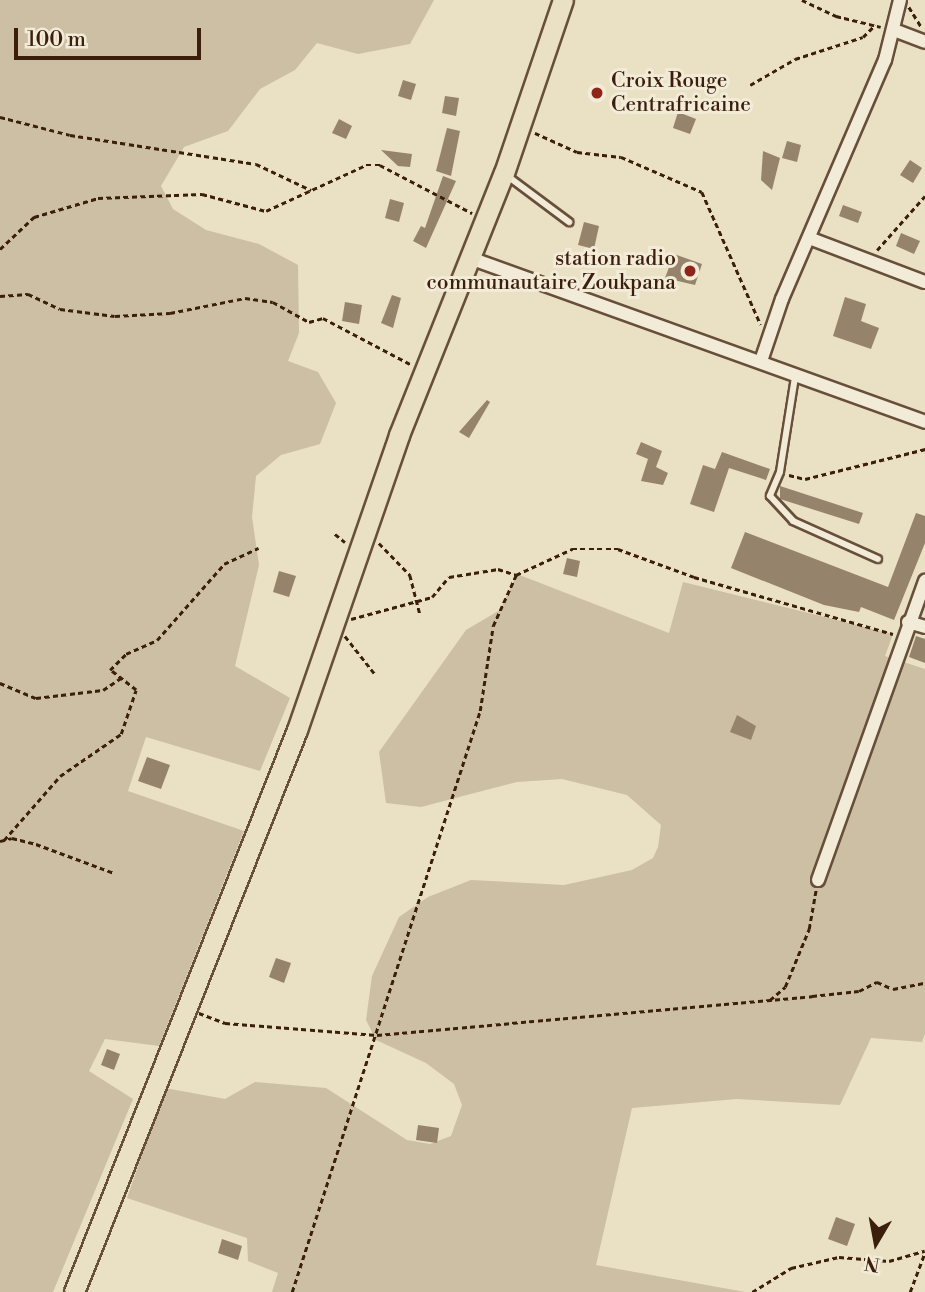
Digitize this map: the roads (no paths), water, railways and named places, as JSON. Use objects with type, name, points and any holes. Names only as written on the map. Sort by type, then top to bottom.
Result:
[{"type":"main road","points":[[74,1292],[334,623],[424,372],[503,173],[563,0]]},
{"type":"street","points":[[761,361],[894,30],[901,0]]},
{"type":"street","points":[[894,30],[925,42]]},
{"type":"street","points":[[809,238],[925,282]]},
{"type":"street","points":[[470,258],[925,422]]},
{"type":"street","points":[[818,880],[908,622],[925,581]]},
{"type":"street","points":[[908,622],[925,627]]},
{"type":"lane","points":[[503,173],[569,222]]},
{"type":"lane","points":[[795,377],[780,472],[770,496],[776,509],[878,559]]},
{"type":"place","name":"Croix Rouge Centrafricaine","points":[[597,93]]},
{"type":"place","name":"station radio communautaire Zoukpana","points":[[690,271]]}]
